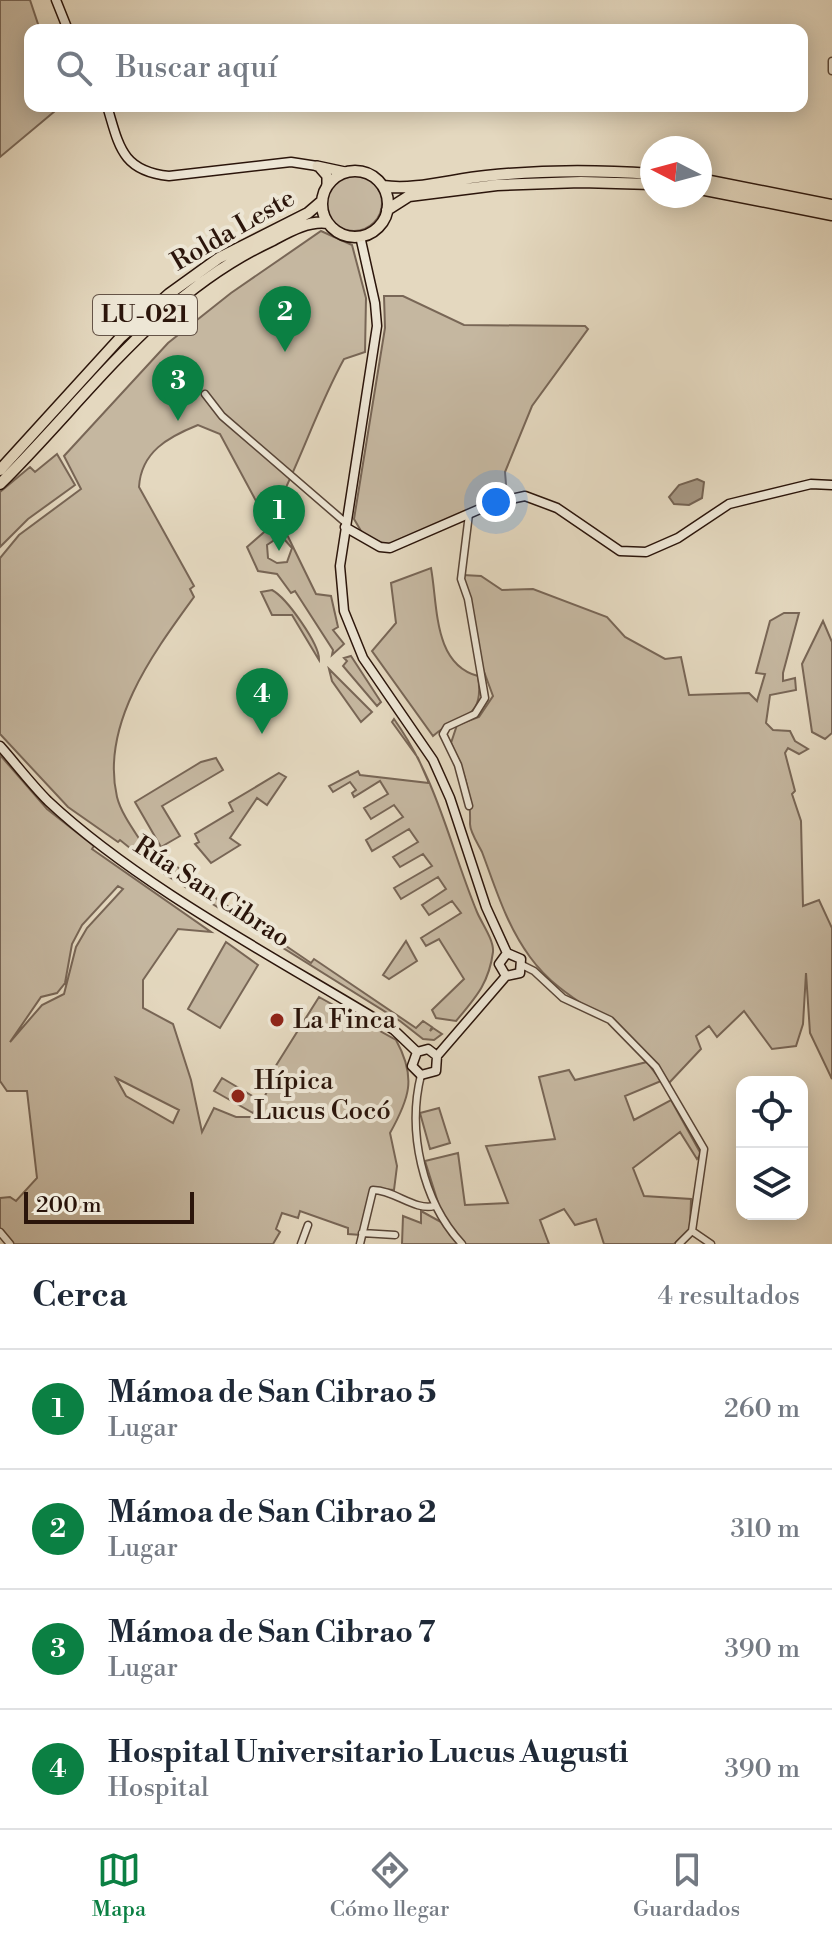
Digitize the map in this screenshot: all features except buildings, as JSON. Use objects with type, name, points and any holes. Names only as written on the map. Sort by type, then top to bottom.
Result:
[{"type":"highway","name":"Rolda Leste","points":[[0,470],[121,337],[159,302],[219,258],[308,213],[322,201],[327,185],[345,172]]},
{"type":"highway","points":[[345,172],[366,173],[383,186],[397,188],[539,172],[640,174]]},
{"type":"highway","points":[[712,181],[832,205]]},
{"type":"highway","points":[[360,236],[380,224],[387,210],[409,196],[497,185],[640,184]]},
{"type":"highway","points":[[383,186],[387,210]]},
{"type":"highway","points":[[712,191],[832,215]]},
{"type":"highway","name":"Rolda Leste","points":[[322,201],[328,223],[342,234],[360,236]]},
{"type":"highway","name":"Rolda Leste","points":[[0,484],[127,345],[175,301],[263,244],[307,225],[328,223]]},
{"type":"main road","points":[[317,166],[345,172]]},
{"type":"main road","points":[[317,166],[327,176],[327,185]]},
{"type":"street","points":[[56,0],[66,24]]},
{"type":"street","points":[[832,61],[832,71]]},
{"type":"street","points":[[109,112],[122,151],[133,165],[152,174],[169,176],[291,162],[317,166]]},
{"type":"street","points":[[360,236],[377,326],[340,566],[348,625],[370,669],[433,760],[457,819],[486,907],[507,953]]},
{"type":"street","points":[[205,394],[222,416],[345,525],[380,547],[390,548],[511,497],[538,498],[581,522],[610,546],[634,553],[662,547],[729,504],[811,484],[832,485]]},
{"type":"street","points":[[469,514],[461,579],[468,599],[485,698],[475,714],[447,727],[443,734],[458,765],[469,806]]},
{"type":"street","name":"Rúa San Cibrao","points":[[0,746],[48,800],[88,833],[186,903],[394,1030],[417,1052]]},
{"type":"street","points":[[507,953],[517,954],[522,965],[538,974],[563,998],[610,1020],[656,1067],[704,1149],[692,1231],[679,1244]]},
{"type":"street","points":[[506,976],[499,964],[507,953]]},
{"type":"street","points":[[421,1075],[436,1071],[437,1056],[506,976],[517,975],[522,965]]},
{"type":"street","points":[[421,1075],[412,1066],[417,1052],[428,1049],[437,1056]]},
{"type":"street","points":[[421,1075],[413,1119],[434,1206],[462,1244]]},
{"type":"street","points":[[360,1244],[373,1190],[392,1193],[424,1207],[434,1206]]},
{"type":"street","points":[[301,1244],[308,1225]]},
{"type":"street","points":[[692,1231],[711,1244]]},
{"type":"street","points":[[0,1232],[10,1244]]},
{"type":"street","points":[[362,1233],[395,1235]]},
{"type":"shaded area","points":[[0,0],[30,0],[38,24],[24,24],[24,112],[54,112],[0,157]]},
{"type":"shaded area","points":[[354,175],[374,183],[382,203],[374,223],[354,231],[334,223],[326,203],[334,183]]},
{"type":"shaded area","points":[[321,231],[352,245],[366,298],[365,352],[344,359],[275,510],[316,594],[331,596],[338,627],[333,630],[344,644],[332,655],[333,650],[295,591],[291,593],[277,574],[258,571],[247,547],[270,527],[220,434],[198,425],[158,447],[145,464],[139,487],[194,586],[190,589],[194,597],[134,690],[116,743],[114,770],[119,805],[150,856],[146,855],[146,861],[120,840],[118,842],[68,807],[0,734],[0,558],[19,535],[81,489],[64,456],[168,343],[231,293]],"holes":[[[276,539],[284,539],[292,548],[287,562],[277,563],[268,558],[267,545]]]},
{"type":"shaded area","points":[[384,296],[403,296],[464,325],[585,326],[588,329],[532,406],[505,472],[507,496],[388,545],[364,536],[354,519],[385,328]]},
{"type":"shaded area","points":[[57,454],[75,485],[28,519],[0,547],[0,492],[30,467],[35,472]]},
{"type":"shaded area","points":[[697,479],[704,482],[702,498],[689,505],[674,504],[669,497],[679,485]]},
{"type":"shaded area","points":[[431,568],[437,616],[445,647],[463,669],[478,676],[479,691],[474,709],[433,736],[372,651],[396,623],[391,583]]},
{"type":"shaded area","points":[[463,575],[481,576],[502,590],[533,589],[607,617],[625,637],[665,659],[681,657],[689,695],[749,693],[757,701],[765,674],[756,673],[770,621],[784,613],[799,613],[783,673],[783,681],[795,678],[796,690],[770,695],[766,723],[773,730],[790,731],[795,741],[808,749],[799,754],[788,748],[785,753],[795,791],[792,794],[801,821],[803,906],[819,900],[832,928],[832,1079],[810,1033],[806,973],[803,1024],[796,1046],[772,1049],[744,1011],[717,1037],[709,1026],[696,1036],[701,1049],[669,1083],[637,1044],[563,990],[530,957],[508,919],[471,831],[466,782],[451,743],[457,725],[479,717],[493,696],[479,658]]},
{"type":"shaded area","points":[[272,590],[302,622],[319,660],[292,615],[272,615],[261,592]]},
{"type":"shaded area","points":[[823,621],[832,642],[832,733],[825,739],[812,732],[802,664]]},
{"type":"shaded area","points":[[351,656],[381,702],[377,706],[343,666],[347,661],[344,658]]},
{"type":"shaded area","points":[[329,669],[372,712],[361,722],[332,681]]},
{"type":"shaded area","points":[[394,719],[409,742],[416,755],[392,722]]},
{"type":"shaded area","points":[[0,755],[47,809],[94,846],[92,849],[211,932],[178,929],[143,980],[143,1008],[173,1024],[191,1080],[202,1132],[214,1108],[236,1117],[256,1117],[268,1089],[265,1083],[319,997],[396,1040],[403,1054],[408,1088],[390,1133],[397,1166],[394,1190],[372,1188],[361,1235],[348,1234],[348,1228],[300,1211],[298,1218],[282,1213],[276,1229],[280,1232],[273,1244],[13,1244],[0,1230],[0,1198],[10,1197],[16,1201],[37,1178],[27,1091],[7,1091],[0,1081]],"holes":[[[118,886],[123,889],[87,928],[76,947],[64,994],[42,1005],[10,1042],[41,997],[57,993],[65,983],[72,944],[82,925]],[[116,1078],[179,1110],[173,1123],[126,1096]]]},
{"type":"shaded area","points":[[216,758],[223,770],[162,806],[180,836],[161,847],[135,802],[201,762]]},
{"type":"shaded area","points":[[421,764],[442,813],[467,887],[493,947],[485,981],[456,1021],[436,1018],[432,1010],[464,979],[439,939],[426,946],[421,938],[461,913],[452,901],[429,915],[422,905],[446,889],[438,877],[401,899],[394,888],[432,866],[423,854],[400,867],[393,857],[418,842],[409,829],[372,851],[366,840],[403,817],[394,805],[371,819],[364,808],[388,794],[380,781],[354,797],[352,793],[356,790],[350,782],[333,792],[329,786],[358,771],[360,775],[429,783]]},
{"type":"shaded area","points":[[279,773],[286,777],[267,805],[257,798],[230,838],[240,845],[211,863],[195,844],[199,842],[195,834],[233,811],[229,803]]},
{"type":"shaded area","points":[[166,860],[187,873],[185,877],[311,963],[314,959],[416,1028],[423,1021],[432,1027],[430,1031],[433,1028],[442,1034],[434,1040],[423,1039],[400,1021],[158,870],[158,864]]},
{"type":"shaded area","points":[[406,941],[417,961],[389,979],[383,975]]},
{"type":"shaded area","points":[[226,942],[258,965],[220,1028],[188,1009]]},
{"type":"shaded area","points":[[647,1062],[661,1081],[625,1096],[634,1120],[671,1100],[701,1154],[697,1159],[680,1132],[633,1168],[644,1196],[691,1199],[690,1230],[674,1244],[604,1244],[596,1219],[575,1225],[564,1209],[540,1220],[549,1244],[464,1244],[441,1212],[425,1161],[458,1153],[465,1205],[508,1203],[486,1146],[555,1139],[539,1077],[569,1070],[575,1080]]},
{"type":"shaded area","name":"Hípica Lucus Cocó","points":[[222,1078],[261,1101],[253,1113],[214,1091]]},
{"type":"shaded area","points":[[439,1108],[450,1143],[430,1149],[420,1113]]},
{"type":"shaded area","points":[[421,1211],[441,1222],[458,1244],[402,1244],[403,1216],[421,1223]]},
{"type":"place","name":"Mámoa de San Cibrao 2","points":[[285,352]]},
{"type":"place","name":"Mámoa de San Cibrao 7","points":[[178,421]]},
{"type":"place","name":"Mámoa de San Cibrao 5","points":[[279,551]]},
{"type":"place","name":"Hospital Universitario Lucus Augusti","points":[[262,734]]},
{"type":"place","name":"La Finca","points":[[277,1020]]},
{"type":"place","name":"Hípica Lucus Cocó","points":[[238,1096]]}]
